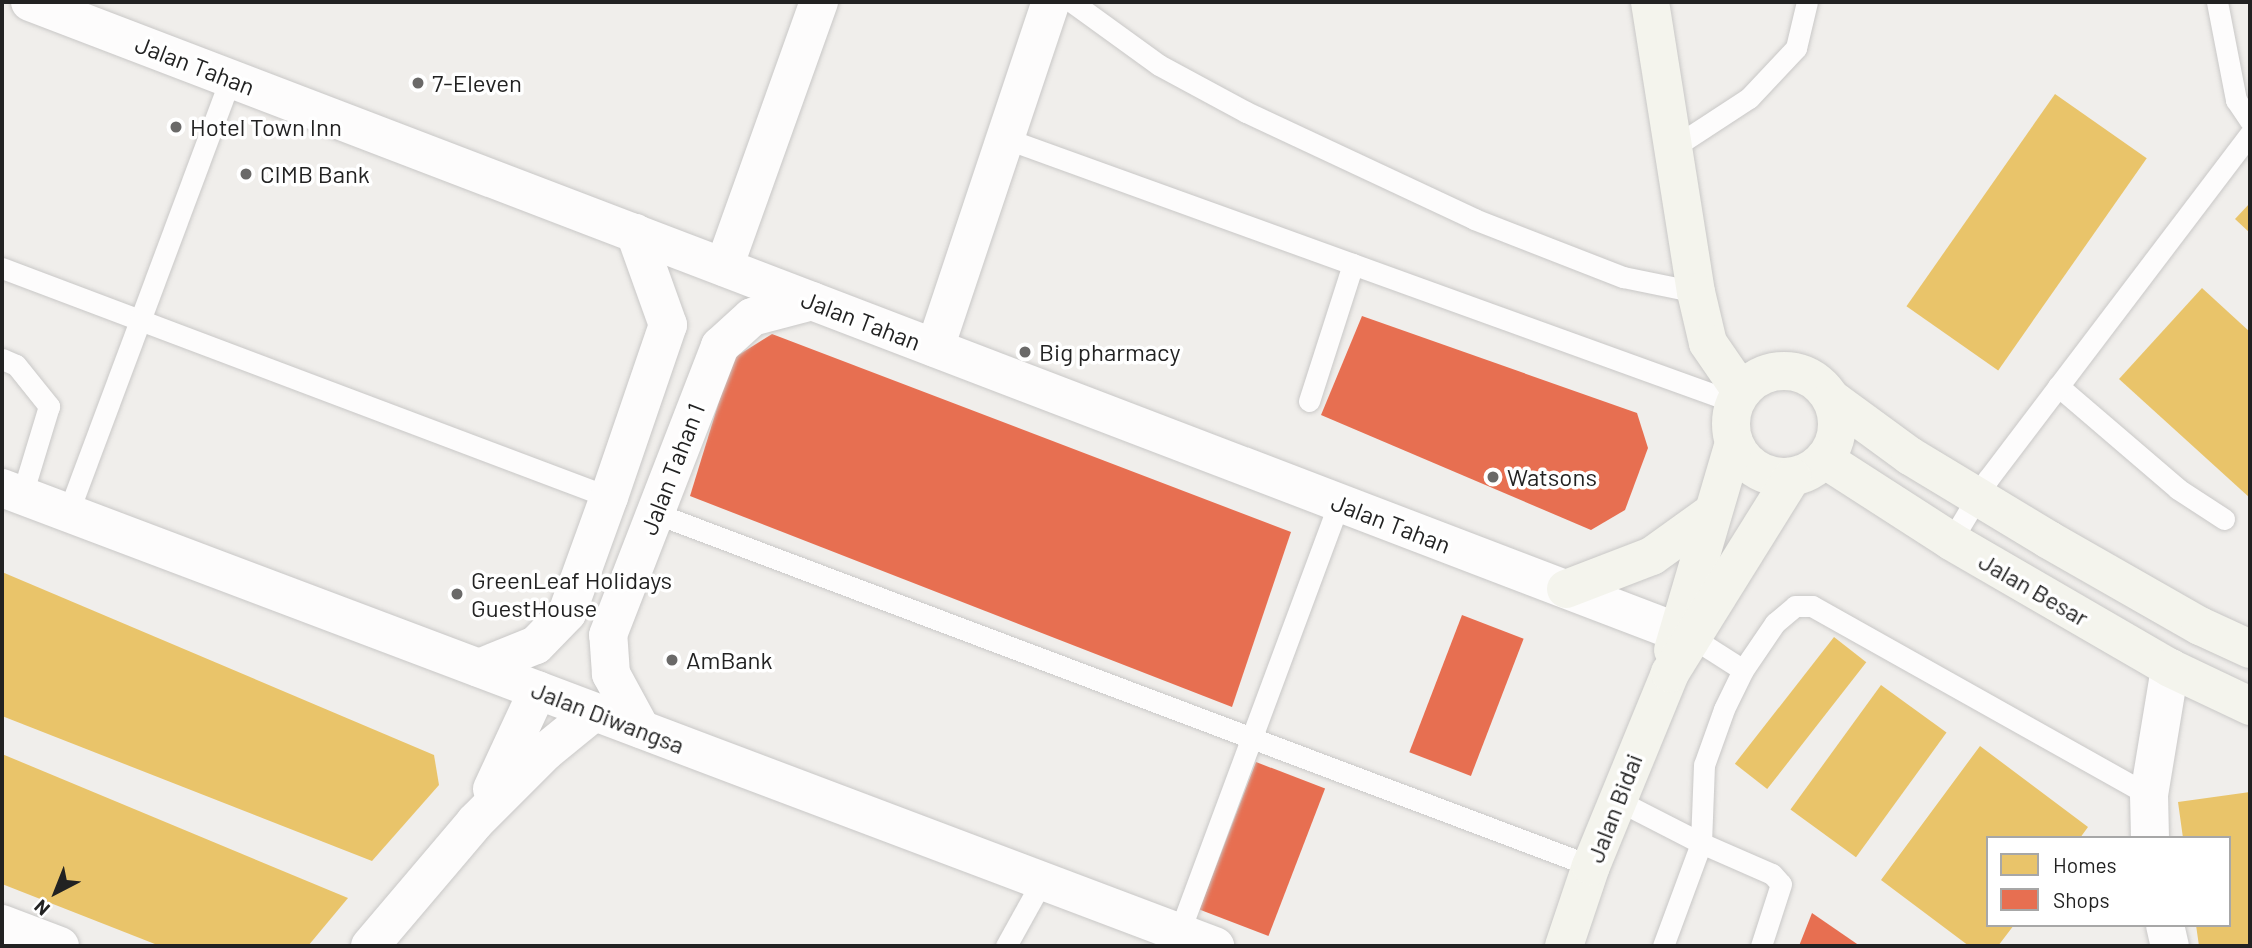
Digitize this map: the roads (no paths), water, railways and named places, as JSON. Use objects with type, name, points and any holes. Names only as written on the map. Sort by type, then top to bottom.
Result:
[{"type":"street","name":"Jalan Tahan","points":[[30,2],[1684,635]]},
{"type":"street","points":[[724,267],[819,2]]},
{"type":"street","points":[[935,348],[1051,2]]},
{"type":"street","points":[[1650,2],[1699,305],[1749,388]]},
{"type":"street","name":"Jalan Tahan 1","points":[[479,668],[536,645],[566,613],[609,497],[668,325],[635,233]]},
{"type":"street","name":"Jalan Tahan 1","points":[[641,729],[611,674],[608,635],[720,346],[752,317],[812,301]]},
{"type":"street","points":[[1684,635],[1838,430],[1832,399],[1806,375],[1749,388]]},
{"type":"street","points":[[1749,388],[1730,426],[1734,443],[1757,471],[1808,468]]},
{"type":"street","name":"Jalan Besar","points":[[1832,399],[1910,456],[2117,580],[2250,649]]},
{"type":"street","points":[[1684,635],[1713,512],[1734,443]]},
{"type":"street","name":"Jalan Besar","points":[[1808,468],[1951,541],[2170,668],[2250,706]]},
{"type":"street","name":"Jalan Diwangsa","points":[[12,492],[1042,881],[1180,939],[1215,946]]},
{"type":"street","points":[[1566,589],[1652,556],[1713,512]]},
{"type":"street","name":"Jalan Bidai","points":[[1564,946],[1591,866],[1684,635]]},
{"type":"street","points":[[2151,836],[2149,795],[2170,668]]},
{"type":"street","points":[[475,822],[537,690]]},
{"type":"street","points":[[370,946],[475,822],[545,752],[594,712]]},
{"type":"street","points":[[2,924],[60,946]]},
{"type":"street","points":[[2165,927],[2170,946]]},
{"type":"lane","points":[[1072,2],[1159,65],[1246,112],[1474,219],[1699,305]]},
{"type":"lane","points":[[1674,147],[1749,98],[1796,48],[1807,2]]},
{"type":"lane","points":[[2217,2],[2236,100],[2250,121]]},
{"type":"lane","points":[[68,513],[230,79]]},
{"type":"lane","points":[[1951,541],[1977,495],[2250,134]]},
{"type":"lane","points":[[1007,139],[1353,264],[1749,388]]},
{"type":"lane","points":[[1309,401],[1353,264]]},
{"type":"lane","points":[[2,268],[609,497]]},
{"type":"lane","points":[[2,359],[16,365],[49,406],[12,492]]},
{"type":"lane","points":[[2058,386],[2178,489],[2224,519]]},
{"type":"lane","points":[[1180,939],[1339,503]]},
{"type":"lane","points":[[655,513],[1591,866]]},
{"type":"lane","points":[[1663,946],[1701,843],[1704,765],[1742,670],[1775,623],[1795,606],[1812,606],[2149,795]]},
{"type":"lane","points":[[1684,635],[1742,670]]},
{"type":"lane","points":[[1617,800],[1701,843],[1772,874],[1781,884],[1761,946]]},
{"type":"lane","points":[[1006,946],[1042,881]]},
{"type":"place","name":"7-Eleven","points":[[418,83]]},
{"type":"place","name":"Hotel Town Inn","points":[[176,127]]},
{"type":"place","name":"CIMB Bank","points":[[246,174]]},
{"type":"place","name":"Big pharmacy","points":[[1025,352]]},
{"type":"place","name":"Watsons","points":[[1493,477]]},
{"type":"place","name":"GreenLeaf Holidays GuestHouse","points":[[457,594]]},
{"type":"place","name":"AmBank","points":[[672,660]]}]
